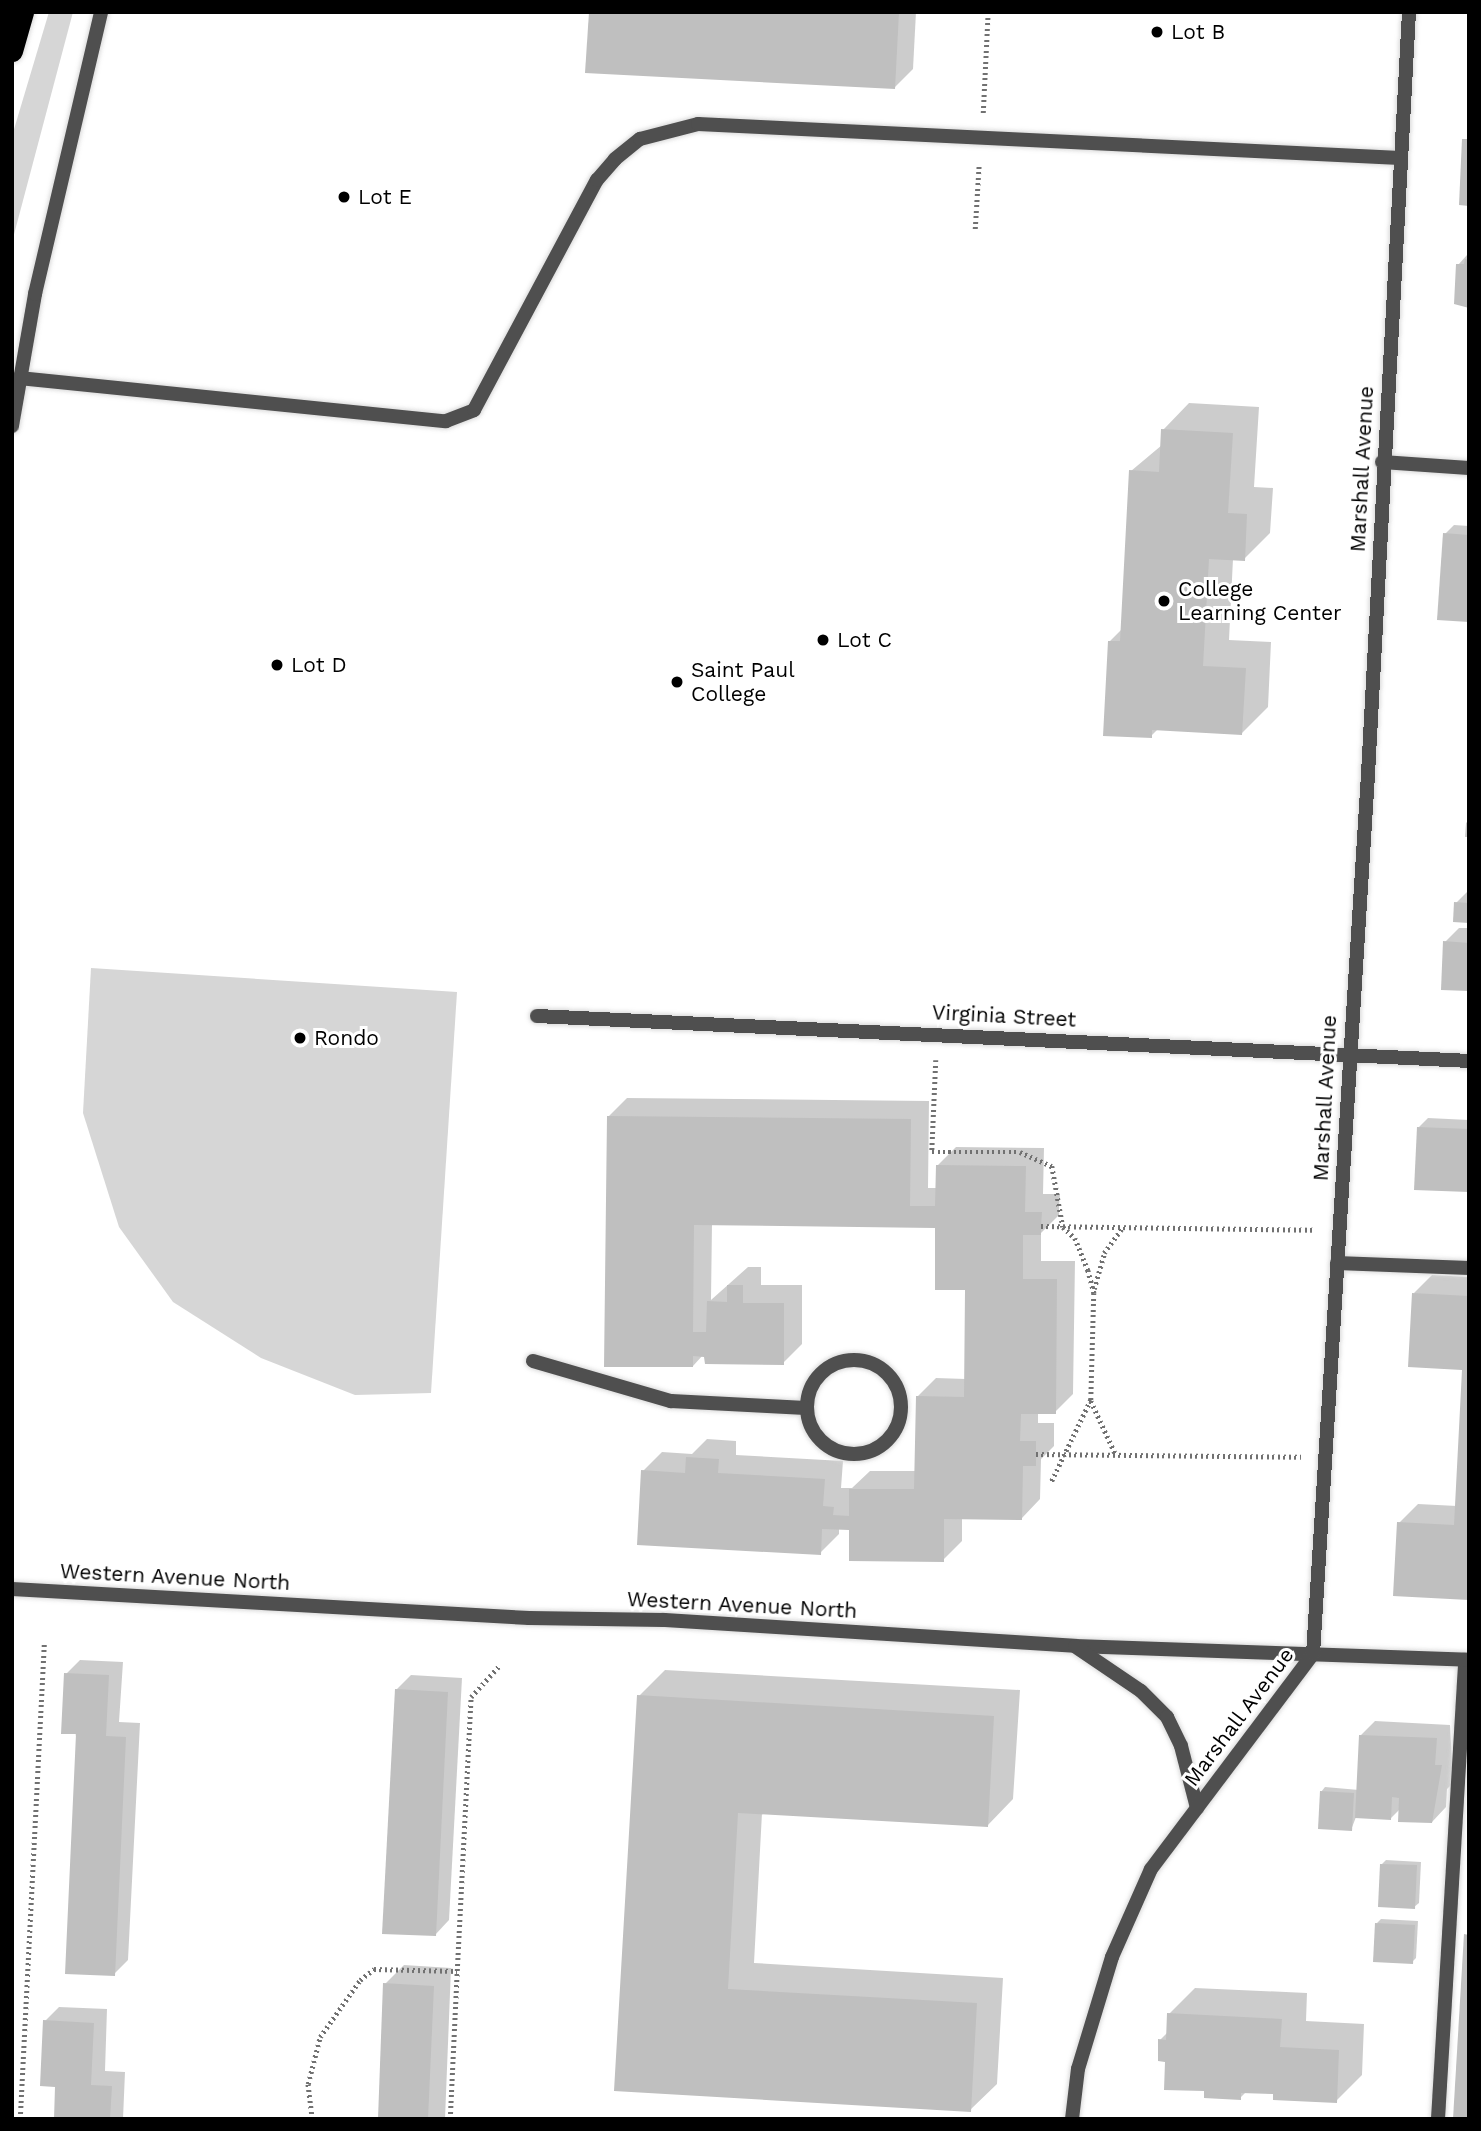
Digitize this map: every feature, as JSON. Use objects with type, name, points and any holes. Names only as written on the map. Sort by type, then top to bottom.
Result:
[{"type":"highway","points":[[12,51],[23,12]]},
{"type":"street","points":[[12,426],[19,378],[101,12]]},
{"type":"street","name":"Marshall Avenue","points":[[1072,2119],[1078,2069],[1112,1957],[1151,1869],[1313,1654],[1409,12]]},
{"type":"street","points":[[19,378],[446,421],[474,410],[487,391],[597,180],[615,159],[640,139],[698,124],[1399,158]]},
{"type":"street","points":[[1382,462],[1469,468]]},
{"type":"street","name":"Virginia Street","points":[[537,1016],[937,1033],[1469,1061]]},
{"type":"street","points":[[1337,1263],[1469,1268]]},
{"type":"street","points":[[843,1360],[874,1364],[887,1374],[901,1402],[893,1433],[870,1451],[855,1454],[827,1446],[809,1423],[806,1408],[817,1378],[843,1360]]},
{"type":"street","points":[[533,1361],[671,1401],[806,1408]]},
{"type":"street","name":"Western Avenue North","points":[[12,1589],[529,1618],[664,1620],[1075,1646],[1467,1660]]},
{"type":"street","points":[[1075,1646],[1141,1691],[1167,1717],[1181,1746],[1197,1808]]},
{"type":"street","points":[[1438,2119],[1467,1660]]},
{"type":"path","points":[[983,117],[988,12]]},
{"type":"path","points":[[975,229],[980,159]]},
{"type":"path","points":[[937,1033],[932,1152],[1020,1152],[1038,1157],[1057,1176],[1063,1227],[1074,1238],[1094,1293]]},
{"type":"path","points":[[1041,1226],[1339,1230]]},
{"type":"path","points":[[1051,1483],[1063,1454],[1077,1436],[1091,1400],[1094,1293],[1104,1253],[1122,1227]]},
{"type":"path","points":[[1091,1400],[1116,1455]]},
{"type":"path","points":[[1036,1454],[1326,1458]]},
{"type":"path","points":[[20,2119],[44,1642]]},
{"type":"path","points":[[450,2119],[471,1697],[499,1666]]},
{"type":"path","points":[[313,2119],[308,2084],[320,2037],[360,1980],[374,1969],[457,1971]]},
{"type":"shaded area","points":[[49,12],[73,12],[12,242],[12,136]]},
{"type":"shaded area","points":[[91,968],[457,992],[431,1393],[355,1395],[261,1358],[173,1302],[119,1227],[83,1113]]},
{"type":"building","points":[[589,12],[899,12],[895,89],[585,73]]},
{"type":"building","points":[[1462,139],[1469,139],[1469,206],[1459,205]]},
{"type":"building","points":[[1465,259],[1469,260],[1469,308],[1454,304],[1456,264],[1464,264]]},
{"type":"building","name":"College Learning Center","points":[[1161,429],[1233,433],[1228,513],[1247,514],[1245,561],[1209,559],[1203,666],[1246,668],[1242,735],[1152,730],[1152,738],[1103,736],[1108,641],[1120,641],[1129,470],[1159,472]]},
{"type":"building","points":[[1443,533],[1469,535],[1469,622],[1437,620]]},
{"type":"building","points":[[1454,902],[1469,903],[1469,923],[1453,922]]},
{"type":"building","points":[[1443,941],[1469,943],[1469,991],[1441,990]]},
{"type":"building","points":[[607,1116],[911,1119],[910,1206],[935,1206],[936,1165],[1026,1166],[1025,1212],[1042,1212],[1041,1235],[1023,1235],[1023,1279],[1057,1279],[1056,1414],[1021,1414],[1020,1441],[1036,1441],[1036,1466],[1023,1466],[1022,1520],[944,1519],[944,1562],[849,1561],[849,1530],[822,1529],[821,1555],[637,1545],[641,1470],[685,1473],[686,1457],[719,1459],[718,1473],[825,1479],[823,1506],[834,1507],[833,1515],[849,1516],[849,1489],[914,1489],[916,1396],[964,1397],[965,1290],[935,1290],[935,1228],[694,1225],[693,1332],[706,1332],[707,1301],[727,1302],[727,1285],[743,1285],[743,1303],[784,1303],[784,1365],[705,1364],[704,1357],[693,1356],[693,1367],[604,1367]]},
{"type":"building","points":[[1417,1127],[1469,1129],[1469,1192],[1414,1190]]},
{"type":"building","points":[[1412,1293],[1469,1296],[1469,1600],[1393,1596],[1397,1522],[1454,1525],[1462,1370],[1408,1367]]},
{"type":"building","points":[[64,1673],[109,1675],[106,1736],[126,1737],[115,1976],[65,1974],[76,1734],[61,1734]]},
{"type":"building","points":[[395,1689],[448,1692],[436,1936],[382,1934]]},
{"type":"building","points":[[637,1695],[994,1716],[988,1827],[738,1813],[728,1989],[977,2003],[971,2112],[614,2091]]},
{"type":"building","points":[[1359,1735],[1437,1738],[1435,1765],[1442,1765],[1432,1823],[1398,1822],[1399,1798],[1392,1797],[1391,1820],[1355,1818]]},
{"type":"building","points":[[1320,1791],[1354,1793],[1352,1831],[1318,1829]]},
{"type":"building","points":[[1380,1864],[1417,1865],[1415,1909],[1378,1907]]},
{"type":"building","points":[[1375,1923],[1415,1925],[1413,1964],[1373,1962]]},
{"type":"building","points":[[1464,1934],[1469,1935],[1469,2119],[1453,2119]]},
{"type":"building","points":[[383,1983],[434,1986],[428,2119],[378,2119]]},
{"type":"building","points":[[1167,2013],[1282,2019],[1280,2047],[1339,2050],[1337,2103],[1273,2100],[1273,2094],[1241,2093],[1241,2100],[1204,2098],[1204,2091],[1164,2090],[1165,2062],[1158,2061],[1158,2039],[1166,2040]]},
{"type":"building","points":[[43,2020],[94,2023],[91,2085],[112,2086],[110,2119],[54,2119],[55,2087],[40,2086]]},
{"type":"place","name":"Lot B","points":[[1157,32]]},
{"type":"place","name":"Lot E","points":[[344,197]]},
{"type":"place","name":"College Learning Center","points":[[1164,601]]},
{"type":"place","name":"Lot C","points":[[823,640]]},
{"type":"place","name":"Lot D","points":[[277,665]]},
{"type":"place","name":"Saint Paul College","points":[[677,682]]},
{"type":"place","name":"Rondo","points":[[300,1038]]}]
